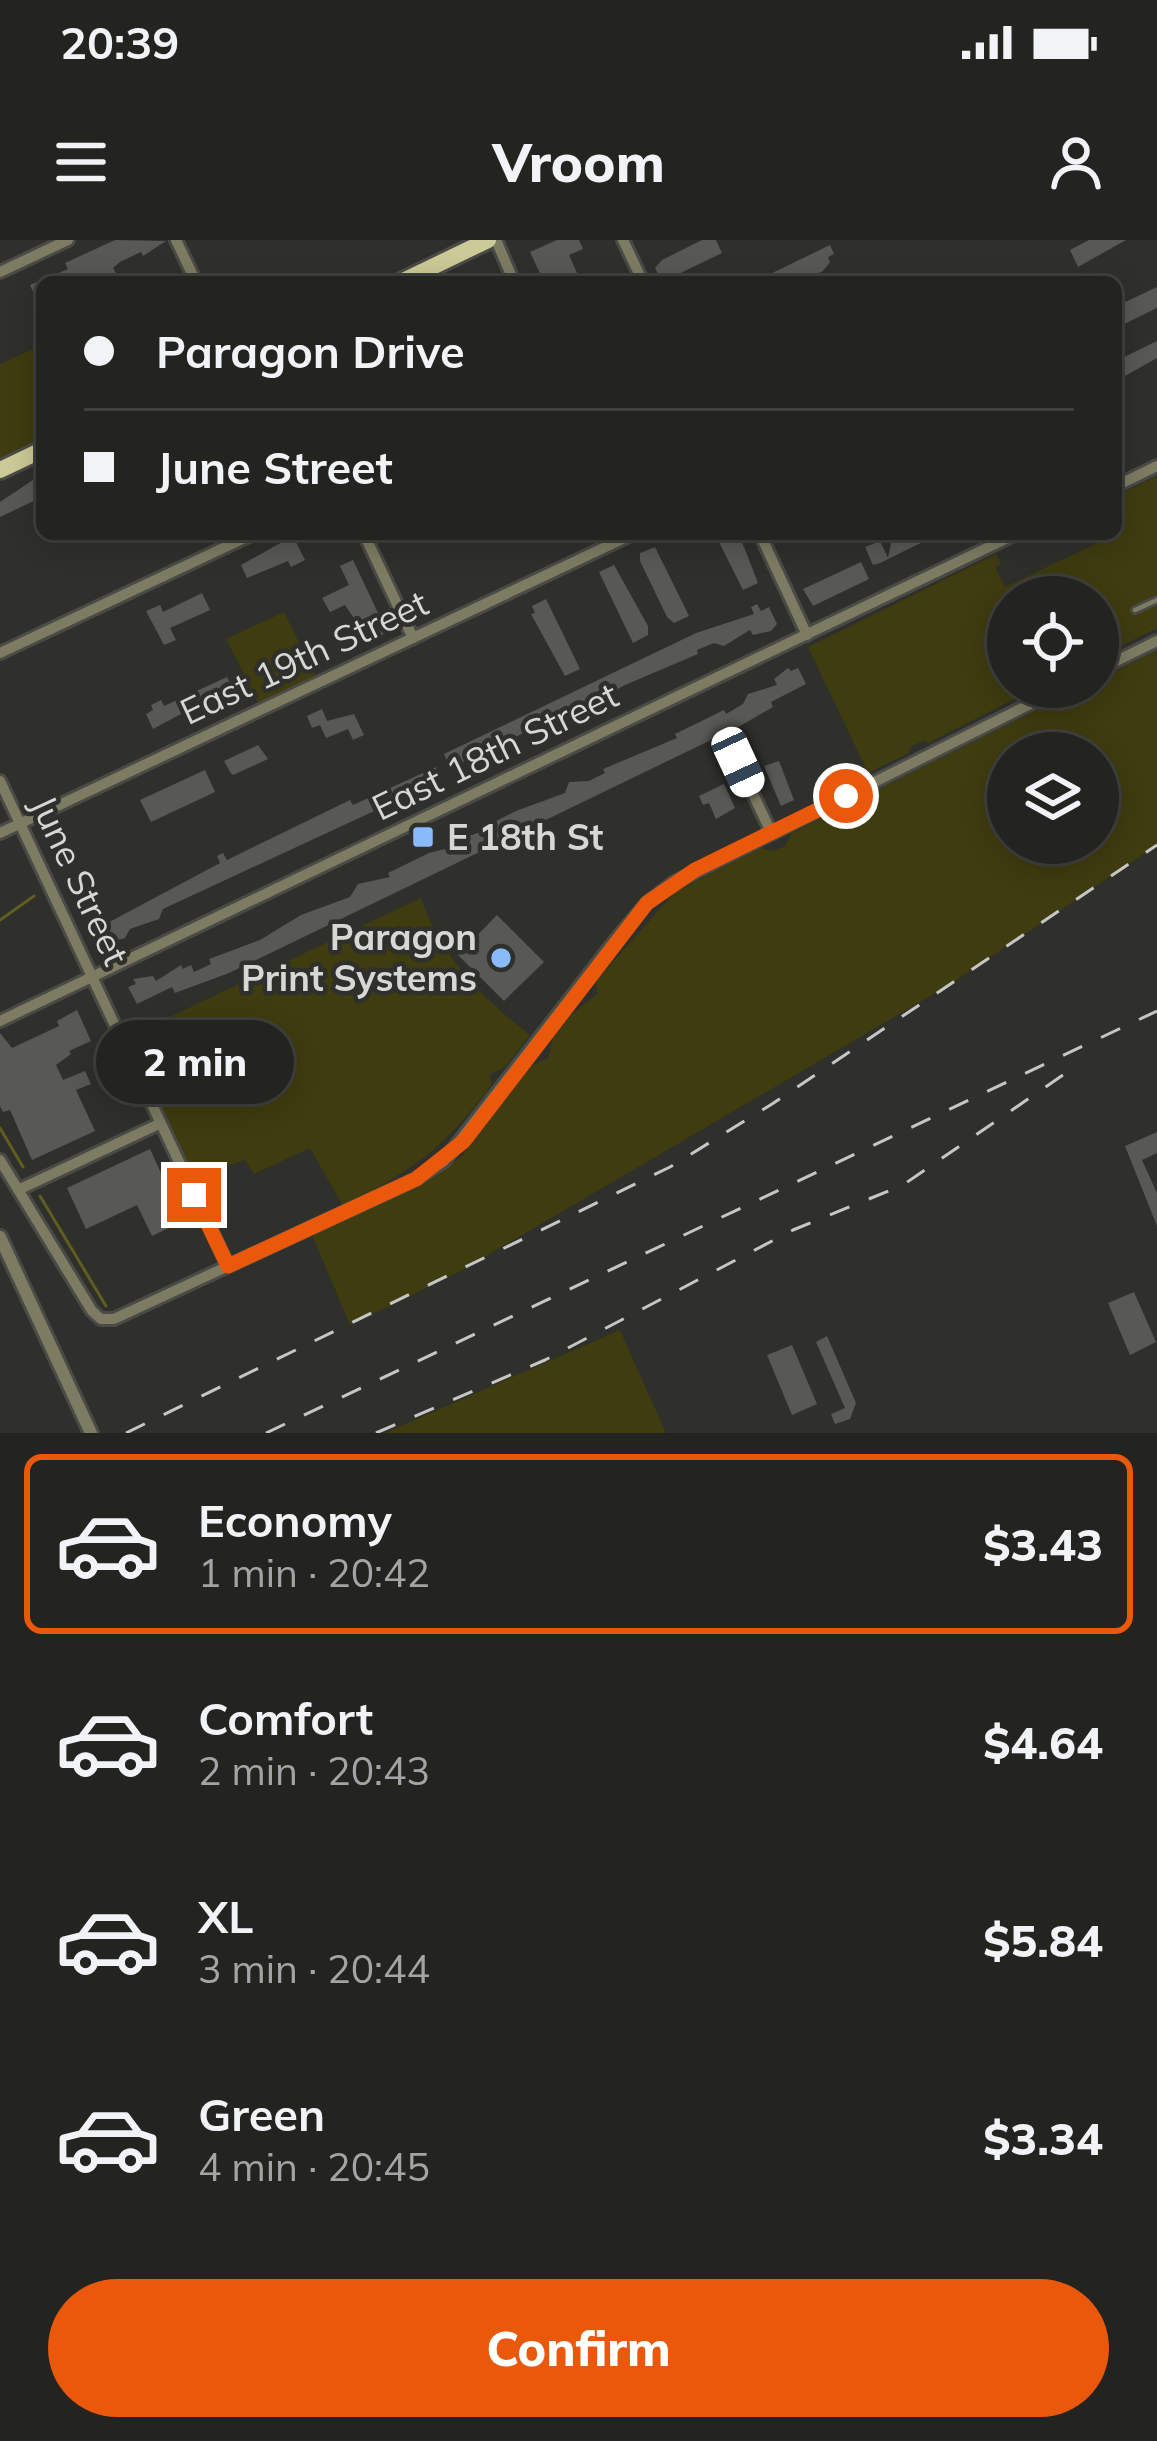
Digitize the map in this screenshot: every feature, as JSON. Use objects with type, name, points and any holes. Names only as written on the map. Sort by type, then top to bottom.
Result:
[{"type":"main road","points":[[414,276],[492,240]]},
{"type":"main road","points":[[0,470],[36,453]]},
{"type":"street","points":[[0,272],[68,240]]},
{"type":"street","points":[[176,240],[193,276]]},
{"type":"street","points":[[492,240],[511,276]]},
{"type":"street","points":[[623,240],[640,276]]},
{"type":"street","points":[[1122,483],[1157,466]]},
{"type":"street","points":[[0,653],[240,540]]},
{"type":"street","points":[[367,540],[413,638]]},
{"type":"street","name":"East 19th Street","points":[[0,833],[619,540]]},
{"type":"street","points":[[763,540],[807,635]]},
{"type":"street","name":"East 18th Street","points":[[0,1022],[1004,540]]},
{"type":"street","points":[[1119,659],[1157,640]]},
{"type":"street","points":[[0,1160],[101,1318],[114,1319],[416,1179],[444,1161],[647,903],[695,870],[1022,708]]},
{"type":"street","points":[[738,762],[771,832]]},
{"type":"street","name":"June Street","points":[[0,781],[228,1266]]},
{"type":"street","points":[[18,1190],[160,1123]]},
{"type":"street","points":[[0,1237],[91,1433]]},
{"type":"lane","points":[[1135,610],[1157,600]]},
{"type":"shaded area","points":[[36,348],[36,441],[0,458],[0,364]]},
{"type":"shaded area","points":[[1157,476],[1157,628],[1119,647],[1119,576],[1028,576],[1104,540],[1122,540],[1122,493]]},
{"type":"shaded area","points":[[996,554],[1001,564],[995,567],[1000,576],[987,576],[987,708],[997,708],[928,743],[910,747],[909,753],[868,773],[808,647]]},
{"type":"shaded area","points":[[284,612],[316,677],[259,704],[226,639]]},
{"type":"shaded area","points":[[1157,650],[1157,845],[949,985],[457,1273],[350,1325],[312,1235],[434,1177],[463,1155],[531,1066],[548,1058],[553,1038],[571,1015],[597,994],[596,981],[675,892],[761,848],[772,851],[785,846],[792,833],[987,735],[987,864],[1119,864],[1119,732],[993,732],[1041,708],[1119,708],[1119,669]]},
{"type":"shaded area","points":[[421,898],[440,939],[465,975],[530,1035],[505,1067],[489,1075],[492,1084],[475,1106],[426,1156],[343,1206],[310,1148],[254,1174],[245,1160],[194,1177],[129,1036]]},
{"type":"shaded area","points":[[620,1330],[666,1433],[385,1433]]},
{"type":"building","points":[[115,240],[166,241],[143,256],[141,252],[120,262],[110,276],[51,276],[68,269],[65,263]]},
{"type":"building","points":[[557,240],[579,240],[583,249],[569,255],[578,276],[541,276],[530,252]]},
{"type":"building","points":[[702,240],[716,240],[722,253],[674,276],[659,276],[655,268]]},
{"type":"building","points":[[1089,240],[1126,240],[1078,267],[1070,250]]},
{"type":"building","points":[[830,245],[834,254],[823,271],[813,276],[766,276]]},
{"type":"building","points":[[1157,287],[1157,308],[1122,325],[1122,304]]},
{"type":"building","points":[[1157,341],[1157,358],[1122,378],[1122,358]]},
{"type":"building","points":[[36,478],[36,500],[0,517],[0,502]]},
{"type":"building","points":[[286,540],[295,540],[305,560],[291,567],[288,561],[247,578],[241,565]]},
{"type":"building","points":[[718,540],[742,542],[758,583],[743,590]]},
{"type":"building","points":[[892,540],[927,540],[873,565],[865,547],[880,541],[888,558]]},
{"type":"building","points":[[655,547],[689,616],[674,623],[640,561],[640,553]]},
{"type":"building","points":[[353,560],[387,632],[370,642],[345,605],[330,612],[322,598],[349,585],[340,566]]},
{"type":"building","points":[[861,562],[869,579],[813,606],[803,589]]},
{"type":"building","points":[[614,565],[648,626],[648,635],[633,643],[599,572]]},
{"type":"building","points":[[202,593],[210,610],[170,628],[176,640],[164,645],[146,611],[160,605],[163,612]]},
{"type":"building","points":[[546,599],[580,669],[565,676],[531,614],[535,613],[532,606]]},
{"type":"building","points":[[757,604],[761,611],[769,607],[777,624],[771,631],[753,635],[750,630],[724,646],[714,643],[697,650],[698,654],[625,685],[545,731],[534,728],[450,768],[444,754],[696,633],[754,614],[751,607]]},
{"type":"building","points":[[788,668],[798,668],[806,684],[771,702],[773,707],[740,726],[229,973],[175,993],[172,987],[137,1004],[128,987],[136,984],[133,979],[153,976],[156,981],[181,965],[183,969],[191,965],[194,972],[211,964],[209,959],[350,897],[358,884],[390,877],[388,873],[429,853],[457,846],[465,832],[472,835],[498,825],[496,821],[516,811],[565,793],[569,782],[589,781],[605,773],[603,769],[677,738],[675,734],[724,710],[726,714],[743,704],[748,694],[777,685],[774,679]]},
{"type":"building","points":[[227,677],[234,691],[220,693],[153,729],[146,714],[153,710],[151,705],[161,700],[164,706]]},
{"type":"building","points":[[322,709],[327,721],[354,714],[364,735],[353,740],[348,729],[326,738],[320,725],[312,728],[307,716]]},
{"type":"building","points":[[258,745],[268,759],[233,775],[224,761]]},
{"type":"building","points":[[779,761],[794,800],[781,806],[764,766]]},
{"type":"building","points":[[436,767],[439,781],[163,909],[159,919],[108,943],[100,927],[220,863],[217,856],[223,853],[227,860],[350,800],[353,805]]},
{"type":"building","points":[[205,770],[215,792],[151,822],[140,800]]},
{"type":"building","points":[[724,784],[735,808],[716,819],[709,803],[703,805],[699,796]]},
{"type":"building","points":[[497,915],[544,962],[504,1001],[458,955]]},
{"type":"building","points":[[77,1010],[91,1041],[69,1051],[56,1065],[63,1080],[85,1071],[91,1084],[76,1090],[95,1131],[32,1160],[10,1110],[3,1112],[0,1106],[0,1033],[12,1048],[59,1026],[57,1021]]},
{"type":"building","points":[[1157,1132],[1157,1153],[1142,1160],[1157,1193],[1157,1226],[1125,1146]]},
{"type":"building","points":[[150,1149],[183,1221],[152,1236],[137,1205],[86,1229],[67,1188]]},
{"type":"building","points":[[1134,1292],[1156,1342],[1130,1355],[1108,1303]]},
{"type":"building","points":[[827,1336],[856,1403],[850,1419],[835,1424],[831,1414],[845,1408],[816,1342]]},
{"type":"building","points":[[792,1345],[817,1404],[792,1415],[767,1355]]},
{"type":"waterway","points":[[0,920],[34,896]]},
{"type":"waterway","points":[[0,1128],[23,1167]]},
{"type":"waterway","points":[[40,1196],[106,1306]]},
{"type":"railway","points":[[126,1433],[670,1167],[772,1104],[1157,845]]},
{"type":"railway","points":[[266,1433],[1157,1011]]},
{"type":"railway","points":[[376,1433],[545,1360],[793,1230],[903,1185],[1079,1064]]},
{"type":"place","name":"E 18th St","points":[[423,837]]},
{"type":"place","name":"Paragon Print Systems","points":[[501,958]]},
{"type":"route","points":[[194,1195],[228,1266],[428,1172],[464,1141],[647,903],[695,870],[846,796]]}]
